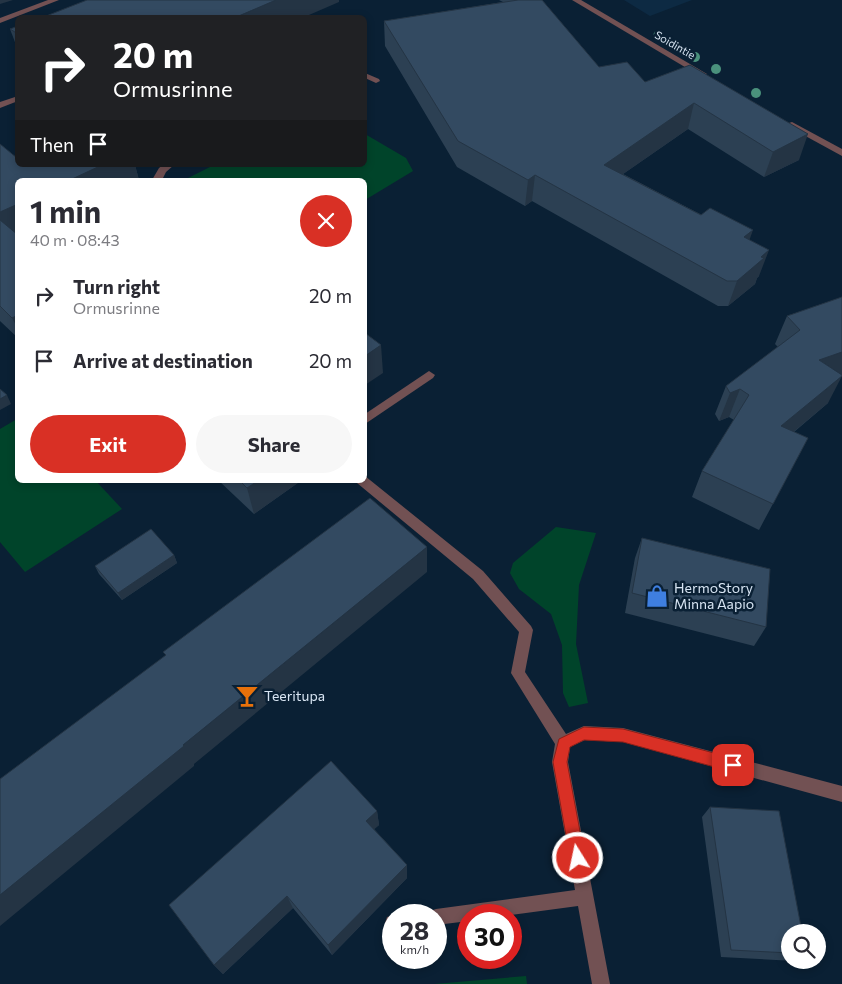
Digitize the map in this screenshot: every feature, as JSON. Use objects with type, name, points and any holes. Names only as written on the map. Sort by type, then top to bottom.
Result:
[{"type":"street","points":[[16,15],[55,0]]},
{"type":"street","name":"Soidintie","points":[[576,0],[712,80]]},
{"type":"street","points":[[0,21],[15,15]]},
{"type":"street","points":[[367,76],[376,80],[367,84]]},
{"type":"street","points":[[0,105],[15,99]]},
{"type":"street","points":[[784,121],[842,153]]},
{"type":"street","points":[[158,178],[162,170],[167,167]]},
{"type":"street","points":[[367,419],[429,374]]},
{"type":"street","points":[[365,483],[478,575],[526,630],[518,673],[564,743],[560,762],[601,984]]},
{"type":"street","points":[[564,743],[584,733],[623,736],[842,794]]},
{"type":"street","points":[[447,916],[585,897]]},
{"type":"shaded area","points":[[624,0],[692,0],[650,16]]},
{"type":"green space","points":[[367,135],[406,158],[413,171],[367,199],[367,178],[188,178],[210,167],[367,167]]},
{"type":"green space","points":[[15,420],[15,483],[98,483],[122,509],[25,572],[0,542],[0,429]]},
{"type":"green space","points":[[556,527],[596,533],[579,585],[576,644],[588,703],[569,707],[563,693],[562,645],[551,614],[519,589],[510,573],[513,563]]},
{"type":"green space","points":[[526,976],[527,984],[434,984]]},
{"type":"building","points":[[87,0],[276,0],[241,15],[49,15]]},
{"type":"building","points":[[518,0],[542,0],[599,67],[627,62],[645,82],[690,65],[808,134],[773,152],[694,103],[604,165],[701,215],[710,208],[753,230],[744,237],[769,250],[761,257],[764,258],[737,281],[727,281],[535,175],[528,180],[458,141],[384,21]]},
{"type":"building","points":[[0,144],[15,156],[15,167],[98,167],[74,178],[15,178],[15,205],[0,212]]},
{"type":"building","points":[[0,220],[15,232],[15,316],[12,318],[0,306]]},
{"type":"building","points":[[842,297],[842,352],[819,360],[842,376],[781,426],[808,438],[773,504],[702,471],[749,395],[740,389],[730,393],[726,386],[800,330],[787,316]]},
{"type":"building","points":[[367,334],[381,345],[367,355]]},
{"type":"building","points":[[0,389],[7,395],[0,399]]},
{"type":"building","points":[[242,483],[254,483],[247,488]]},
{"type":"building","points":[[370,498],[427,547],[0,895],[0,779],[166,655],[163,652]]},
{"type":"building","points":[[151,529],[174,555],[118,593],[95,566]]},
{"type":"building","points":[[642,538],[770,569],[766,627],[632,593]]},
{"type":"building","points":[[331,761],[377,811],[366,821],[407,865],[328,945],[287,896],[214,965],[169,905]]},
{"type":"building","points":[[710,807],[779,811],[800,924],[781,924],[781,953],[731,950]]},
{"type":"place","name":"HermoStory Minna Aapio","points":[[657,596]]},
{"type":"place","name":"Teeritupa","points":[[247,696]]},
{"type":"route","points":[[578,858],[560,762],[564,743],[584,733],[623,736],[733,765]]}]
